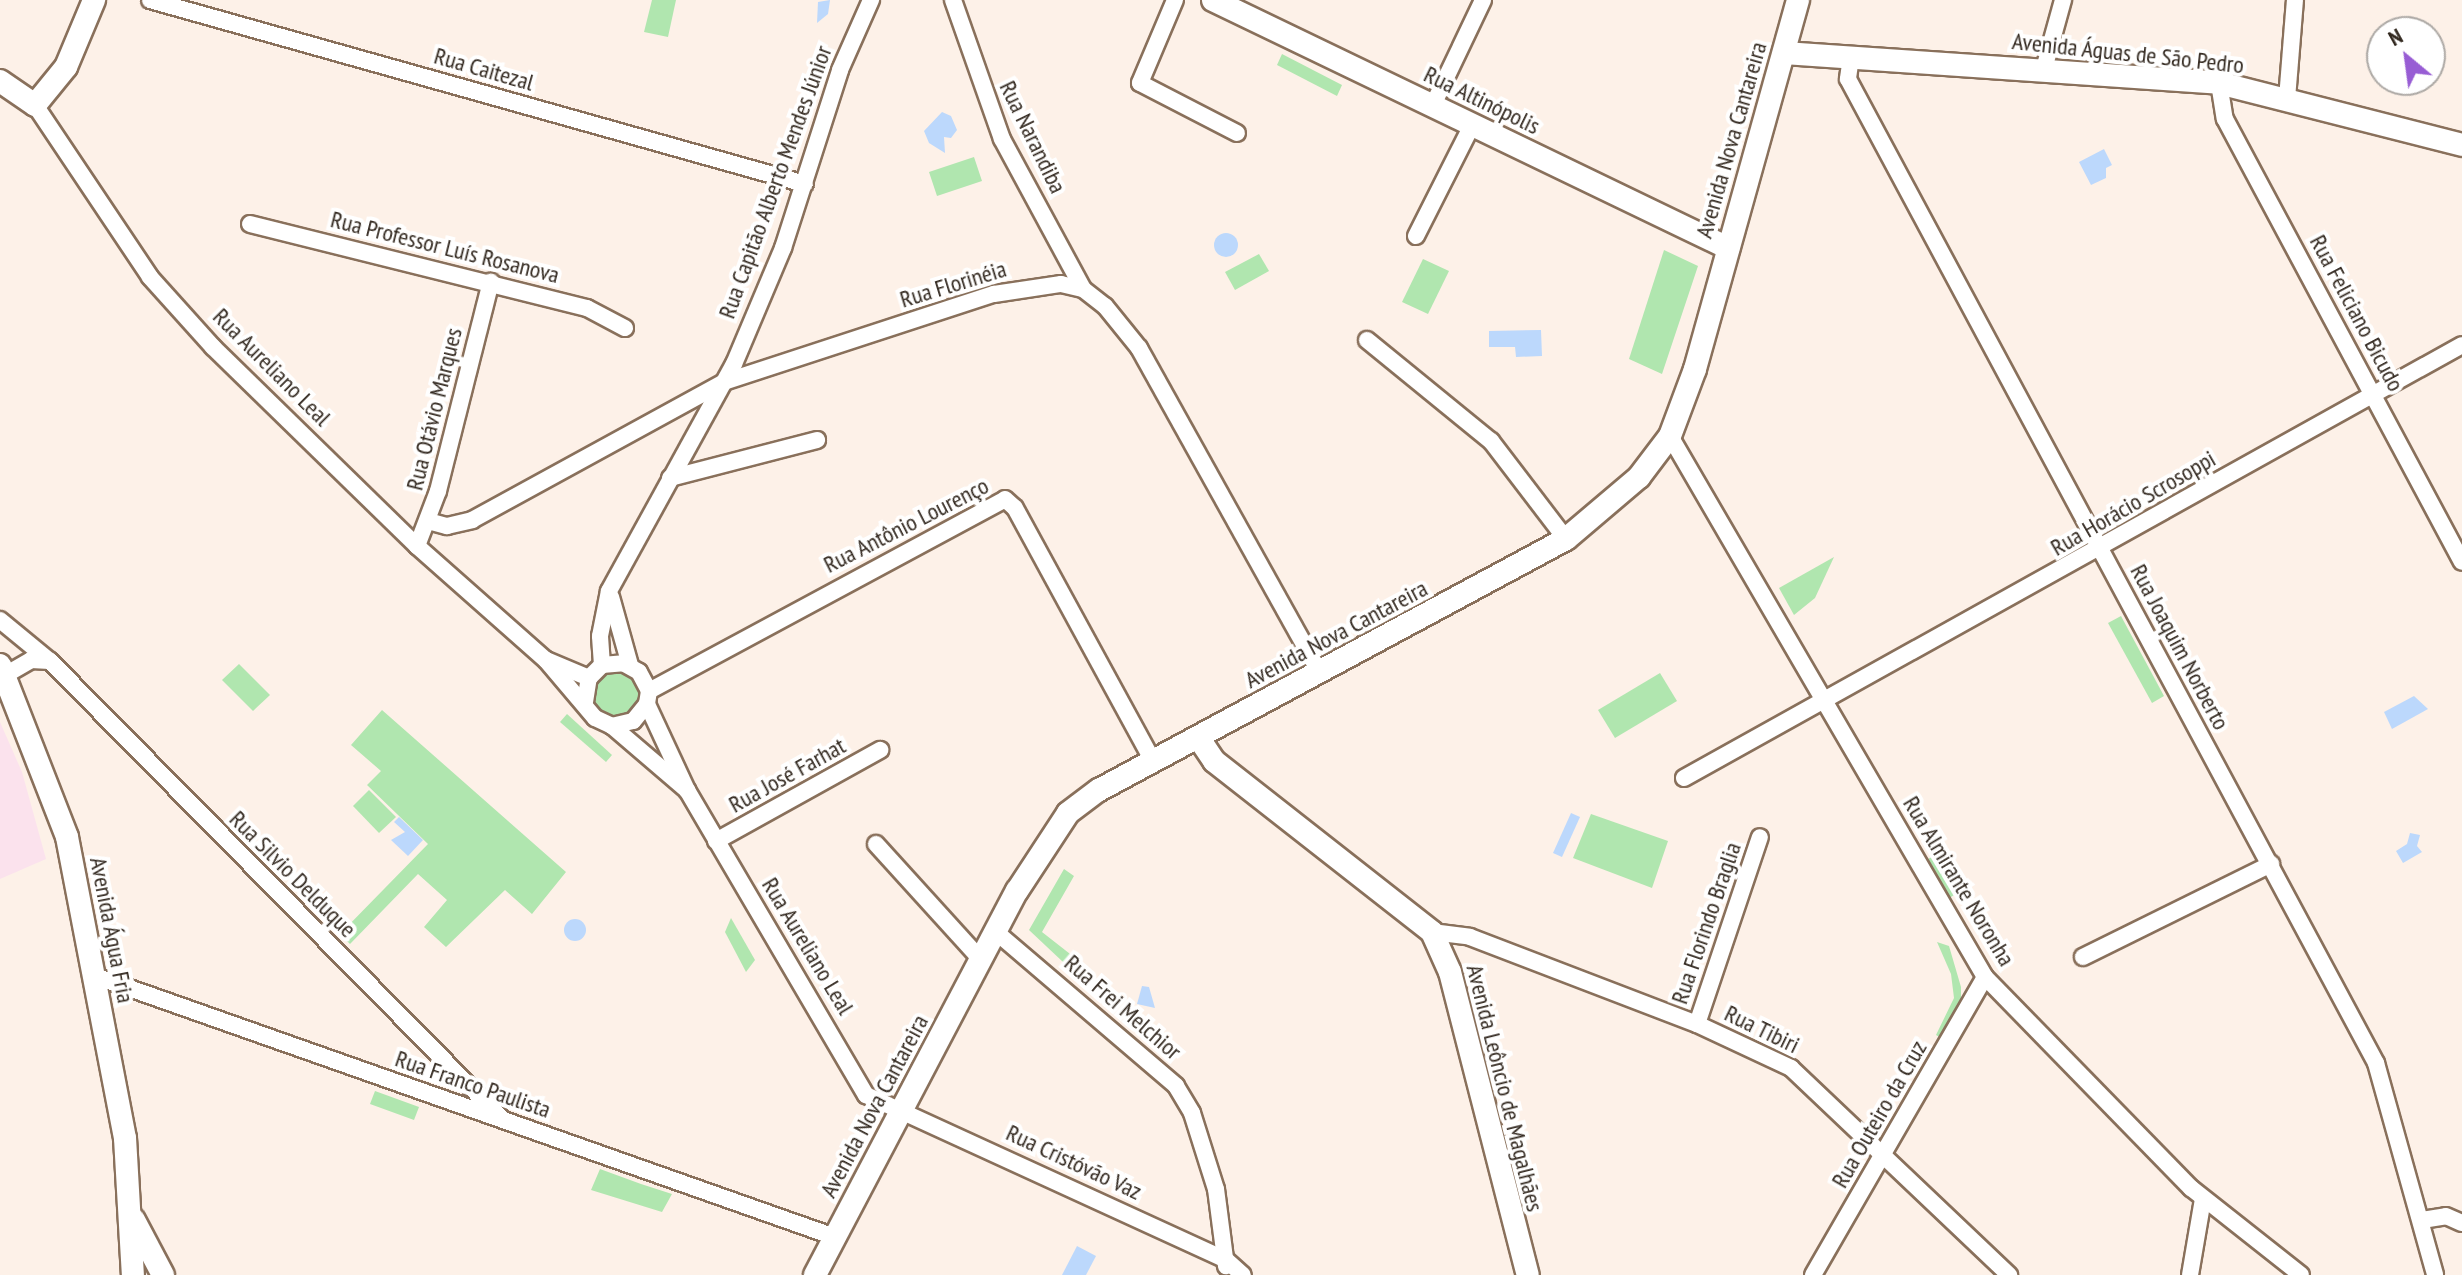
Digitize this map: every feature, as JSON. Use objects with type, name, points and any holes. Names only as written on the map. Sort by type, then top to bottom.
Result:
[{"type":"main road","points":[[35,105],[66,67],[94,0]]},
{"type":"main road","name":"Avenida Nova Cantareira","points":[[815,1275],[996,932],[1068,813],[1153,761],[1566,539],[1619,498],[1670,436],[1695,369],[1798,0]]},
{"type":"main road","name":"Rua Altinópolis","points":[[1219,1],[1728,248]]},
{"type":"main road","name":"Avenida Águas de São Pedro","points":[[1784,53],[2219,83],[2462,145]]},
{"type":"main road","name":"Rua Aureliano Leal","points":[[0,81],[35,105]]},
{"type":"main road","name":"Avenida Água Fria","points":[[1,672],[67,837],[125,1138],[133,1275]]},
{"type":"main road","name":"Avenida Leôncio de Magalhães","points":[[1198,737],[1214,761],[1432,932],[1450,972],[1528,1275]]},
{"type":"main road","name":"Avenida Água Fria","points":[[131,1215],[163,1275]]},
{"type":"street","name":"Rua Caitezal","points":[[150,0],[805,184]]},
{"type":"street","name":"Rua Capitão Alberto Mendes Júnior","points":[[602,665],[600,636],[609,591],[743,343],[805,184],[840,70],[871,0]]},
{"type":"street","name":"Rua Narandiba","points":[[953,0],[1002,139],[1083,289]]},
{"type":"street","points":[[1175,0],[1140,83],[1237,133]]},
{"type":"street","points":[[1433,105],[1483,0]]},
{"type":"street","points":[[2044,69],[2063,0]]},
{"type":"street","points":[[2287,99],[2295,0]]},
{"type":"street","name":"Rua Joaquim Norberto","points":[[1851,57],[1848,79],[2376,1063],[2435,1275]]},
{"type":"street","name":"Rua Feliciano Bicudo","points":[[2219,83],[2225,119],[2462,562]]},
{"type":"street","name":"Rua Aureliano Leal","points":[[35,105],[150,277],[213,347],[417,546],[546,660],[585,702],[595,718],[612,726],[687,790]]},
{"type":"street","points":[[1416,236],[1472,125]]},
{"type":"street","name":"Rua Professor Luís Rosanova","points":[[250,224],[587,308],[625,328]]},
{"type":"street","name":"Rua Otávio Marques","points":[[417,546],[428,521],[491,282]]},
{"type":"street","name":"Rua Florinéia","points":[[428,521],[464,524],[724,382],[994,294],[1043,284],[1083,289]]},
{"type":"street","points":[[1083,289],[1139,348],[1319,672]]},
{"type":"street","points":[[1367,340],[1491,441],[1566,539]]},
{"type":"street","points":[[743,343],[746,355],[769,367]]},
{"type":"street","name":"Rua Horácio Scrosoppi","points":[[1684,778],[2101,550],[2462,345]]},
{"type":"street","points":[[669,413],[685,413],[698,427]]},
{"type":"street","name":"Rua Almirante Noronha","points":[[1670,436],[1826,699],[1985,977],[2203,1199],[2301,1275]]},
{"type":"street","points":[[670,478],[817,440]]},
{"type":"street","name":"Rua Antônio Lourenço","points":[[648,698],[1005,499],[1015,508],[1153,761]]},
{"type":"street","points":[[585,702],[589,678],[602,665],[630,665],[609,591]]},
{"type":"street","name":"Rua Silvio Delduque","points":[[0,620],[50,661],[503,1120]]},
{"type":"street","points":[[1,672],[31,660],[50,661]]},
{"type":"street","name":"Rua Aureliano Leal","points":[[546,660],[589,678]]},
{"type":"street","name":"Rua Aureliano Leal","points":[[630,665],[648,698],[687,790],[866,1095],[902,1110]]},
{"type":"street","points":[[612,726],[633,721],[648,698]]},
{"type":"street","name":"Rua José Farhat","points":[[716,841],[880,750]]},
{"type":"street","name":"Rua Florindo Braglia","points":[[1697,1024],[1760,837]]},
{"type":"street","points":[[876,844],[981,960]]},
{"type":"street","points":[[2083,957],[2271,864]]},
{"type":"street","name":"Rua Frei Melchior","points":[[996,932],[1160,1067],[1176,1086],[1192,1113],[1216,1189],[1226,1267]]},
{"type":"street","name":"Rua Tibiri","points":[[1432,932],[1470,937],[1697,1024],[1791,1068],[2009,1275]]},
{"type":"street","name":"Rua Franco Paulista","points":[[95,976],[835,1237]]},
{"type":"street","name":"Rua Outeiro da Cruz","points":[[1813,1275],[1985,977]]},
{"type":"street","name":"Rua Cristóvão Vaz","points":[[902,1110],[1243,1275]]},
{"type":"street","points":[[2190,1275],[2203,1199]]},
{"type":"street","points":[[2422,1220],[2446,1216],[2462,1223]]},
{"type":"shaded area","points":[[0,722],[22,772],[46,859],[0,879]]},
{"type":"green space","points":[[652,0],[676,0],[668,37],[644,32]]},
{"type":"green space","points":[[1282,54],[1342,85],[1337,96],[1277,65]]},
{"type":"green space","points":[[974,157],[982,181],[937,196],[929,172]]},
{"type":"green space","points":[[1664,250],[1698,266],[1662,374],[1629,359]]},
{"type":"green space","points":[[1259,254],[1269,271],[1235,290],[1225,272]]},
{"type":"green space","points":[[1423,259],[1449,271],[1428,314],[1402,302]]},
{"type":"green space","points":[[1834,557],[1815,598],[1794,615],[1779,588]]},
{"type":"green space","points":[[2121,616],[2164,696],[2152,703],[2108,623]]},
{"type":"green space","points":[[239,664],[270,695],[253,711],[222,680]]},
{"type":"green space","points":[[617,670],[626,671],[634,677],[640,685],[640,703],[634,711],[626,717],[617,718],[608,717],[600,711],[594,703],[593,694],[594,685],[600,677],[608,671]]},
{"type":"green space","points":[[1660,673],[1677,701],[1615,738],[1598,710]]},
{"type":"green space","points":[[382,710],[566,872],[532,914],[505,890],[446,947],[424,927],[447,900],[418,874],[350,944],[340,934],[428,844],[367,785],[381,771],[351,745]]},
{"type":"green space","points":[[567,714],[612,755],[606,762],[560,722]]},
{"type":"green space","points":[[369,790],[396,817],[379,833],[353,806]]},
{"type":"green space","points":[[1591,814],[1668,841],[1652,888],[1573,858]]},
{"type":"green space","points":[[1947,849],[1968,887],[1949,898],[1928,859]]},
{"type":"green space","points":[[1064,869],[1074,876],[1042,932],[1088,968],[1080,978],[1029,930]]},
{"type":"green space","points":[[731,918],[755,960],[746,972],[725,932]]},
{"type":"green space","points":[[1937,942],[1949,946],[1961,987],[1961,1001],[1941,1038],[1936,1035],[1954,998],[1951,974]]},
{"type":"green space","points":[[375,1091],[419,1107],[414,1120],[370,1104]]},
{"type":"green space","points":[[600,1169],[672,1194],[662,1212],[591,1190]]},
{"type":"water","points":[[830,0],[828,14],[817,23],[818,2]]},
{"type":"water","points":[[942,112],[951,116],[957,130],[951,138],[944,137],[945,153],[929,143],[924,131]]},
{"type":"water","points":[[2104,149],[2112,165],[2106,168],[2106,178],[2091,185],[2079,162]]},
{"type":"water","points":[[1226,233],[1237,240],[1238,245],[1231,256],[1226,257],[1215,250],[1214,245],[1221,234]]},
{"type":"water","points":[[1541,330],[1542,356],[1516,357],[1515,347],[1489,347],[1489,331]]},
{"type":"water","points":[[2414,696],[2428,709],[2392,729],[2384,712]]},
{"type":"water","points":[[1571,813],[1580,817],[1562,857],[1553,853]]},
{"type":"water","points":[[399,817],[423,840],[408,856],[391,840],[405,832],[394,822]]},
{"type":"water","points":[[2410,833],[2420,835],[2417,846],[2422,852],[2403,863],[2396,851],[2407,844]]},
{"type":"water","points":[[575,919],[583,922],[586,930],[583,938],[575,941],[567,938],[564,930],[567,922]]},
{"type":"water","points":[[1142,986],[1149,987],[1155,1008],[1137,1004]]},
{"type":"water","points":[[1077,1246],[1096,1256],[1086,1275],[1062,1275]]}]
